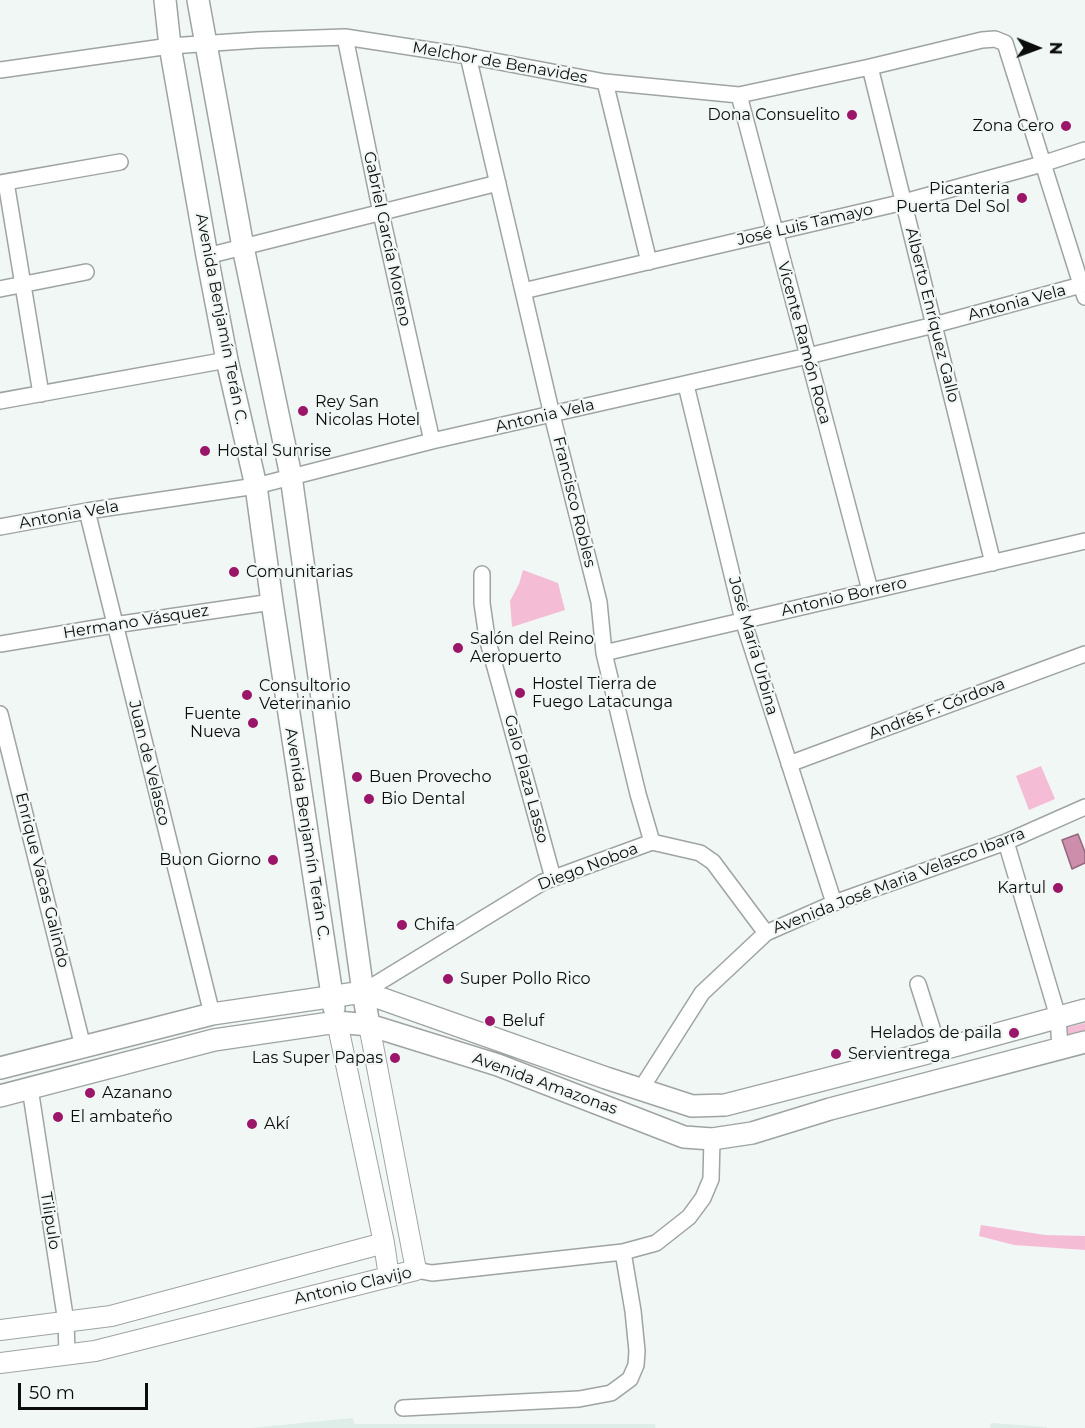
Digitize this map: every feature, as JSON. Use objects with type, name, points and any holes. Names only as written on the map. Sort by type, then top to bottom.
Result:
[{"type":"main road","name":"Avenida Benjamín Terán C.","points":[[165,0],[207,256],[227,360],[256,486],[337,1022]]},
{"type":"main road","name":"Avenida Benjamín Terán C.","points":[[198,0],[243,247],[291,476],[369,1025]]},
{"type":"main road","points":[[0,1068],[212,1014],[363,992]]},
{"type":"main road","name":"Avenida Amazonas","points":[[363,992],[692,1106],[725,1105],[1085,1010]]},
{"type":"main road","name":"Avenida Amazonas","points":[[0,1096],[214,1040],[337,1022],[369,1025],[498,1065],[684,1137],[712,1139],[752,1133],[842,1106],[1085,1042]]},
{"type":"street","name":"Melchor de Benavides","points":[[0,70],[205,35],[345,37],[468,56],[605,82],[739,95],[982,40],[995,39],[1005,43],[1042,164]]},
{"type":"street","name":"Gabriel García Moreno","points":[[345,37],[381,213],[432,441]]},
{"type":"street","name":"Francisco Robles","points":[[468,56],[552,415],[599,602],[604,653],[652,842]]},
{"type":"street","name":"Alberto Enríquez Gallo","points":[[870,67],[993,563]]},
{"type":"street","points":[[605,82],[649,262]]},
{"type":"street","name":"Vicente Ramón Roca","points":[[739,95],[870,590]]},
{"type":"street","name":"José Luis Tamayo","points":[[523,291],[904,202],[1085,150]]},
{"type":"street","points":[[41,394],[24,285],[3,182],[120,162]]},
{"type":"street","points":[[1042,164],[1083,289]]},
{"type":"street","points":[[207,256],[498,183]]},
{"type":"street","points":[[0,289],[86,272]]},
{"type":"street","name":"Antonia Vela","points":[[0,527],[87,511],[256,486],[432,441],[808,357],[1083,289]]},
{"type":"street","points":[[0,401],[227,360]]},
{"type":"street","name":"José María Urbina","points":[[686,385],[743,620],[834,903]]},
{"type":"street","name":"Juan de Velasco","points":[[87,511],[212,1014]]},
{"type":"street","name":"Antonio Borrero","points":[[604,653],[1085,541]]},
{"type":"street","name":"Galo Plaza Lasso","points":[[482,574],[482,603],[488,638],[553,878]]},
{"type":"street","name":"Hermano Vásquez","points":[[0,644],[272,602]]},
{"type":"street","name":"Andrés F. Córdova","points":[[789,764],[1085,654]]},
{"type":"street","name":"Enrique Vacas Galindo","points":[[0,714],[83,1047]]},
{"type":"street","name":"Avenida José Maria Velasco Ibarra","points":[[641,1089],[702,993],[765,933],[834,903],[1006,842],[1085,807]]},
{"type":"street","name":"Diego Noboa","points":[[363,992],[543,882],[652,842],[700,853],[713,862],[765,933]]},
{"type":"street","points":[[1006,842],[1058,1017],[1060,1048]]},
{"type":"street","points":[[918,984],[939,1050]]},
{"type":"street","name":"Avenida Benjamín Terán C.","points":[[337,1022],[384,1243],[389,1277]]},
{"type":"street","name":"Avenida Benjamín Terán C.","points":[[369,1025],[417,1270]]},
{"type":"street","name":"Tilipulo","points":[[30,1088],[66,1322],[67,1354]]},
{"type":"street","name":"Antonio Clavijo","points":[[0,1363],[95,1350],[417,1270],[432,1273],[623,1252],[656,1243],[689,1217],[703,1198],[711,1179],[712,1139]]},
{"type":"street","name":"Antonio Clavijo","points":[[0,1330],[111,1316],[384,1243]]},
{"type":"street","points":[[403,1408],[579,1399],[611,1393],[630,1379],[636,1365],[633,1311],[623,1252]]},
{"type":"shaded area","points":[[523,570],[558,583],[565,610],[512,627],[510,601]]},
{"type":"shaded area","points":[[1041,766],[1055,799],[1029,810],[1016,776]]},
{"type":"shaded area","points":[[1078,834],[1085,852],[1085,863],[1072,869],[1062,840]]},
{"type":"shaded area","points":[[1085,1023],[1085,1036],[1065,1042],[1061,1029]]},
{"type":"shaded area","points":[[981,1225],[1045,1235],[1085,1236],[1085,1250],[1014,1245],[979,1236]]},
{"type":"shaded area","points":[[353,1418],[354,1424],[655,1424],[656,1428],[250,1428]]},
{"type":"shaded area","points":[[991,1423],[1047,1427],[1047,1428],[990,1428]]},
{"type":"place","name":"Dona Consuelito","points":[[852,115]]},
{"type":"place","name":"Zona Cero","points":[[1066,126]]},
{"type":"place","name":"Picanteria Puerta Del Sol","points":[[1022,198]]},
{"type":"place","name":"Rey San Nicolas Hotel","points":[[303,411]]},
{"type":"place","name":"Hostal Sunrise","points":[[205,451]]},
{"type":"place","name":"Comunitarias","points":[[234,572]]},
{"type":"place","name":"Salón del Reino Aeropuerto","points":[[458,648]]},
{"type":"place","name":"Hostel Tierra de Fuego Latacunga","points":[[520,693]]},
{"type":"place","name":"Consultorio Veterinanio","points":[[247,695]]},
{"type":"place","name":"Fuente Nueva","points":[[253,723]]},
{"type":"place","name":"Buen Provecho","points":[[357,777]]},
{"type":"place","name":"Bio Dental","points":[[369,799]]},
{"type":"place","name":"Buon Giorno","points":[[273,860]]},
{"type":"place","name":"Kartul","points":[[1058,888]]},
{"type":"place","name":"Chifa","points":[[402,925]]},
{"type":"place","name":"Super Pollo Rico","points":[[448,979]]},
{"type":"place","name":"Beluf","points":[[490,1021]]},
{"type":"place","name":"Helados de paila","points":[[1014,1033]]},
{"type":"place","name":"Servientrega","points":[[836,1054]]},
{"type":"place","name":"Las Super Papas","points":[[395,1058]]},
{"type":"place","name":"Azanano","points":[[90,1093]]},
{"type":"place","name":"El ambateño","points":[[58,1117]]},
{"type":"place","name":"Akí","points":[[252,1124]]}]
